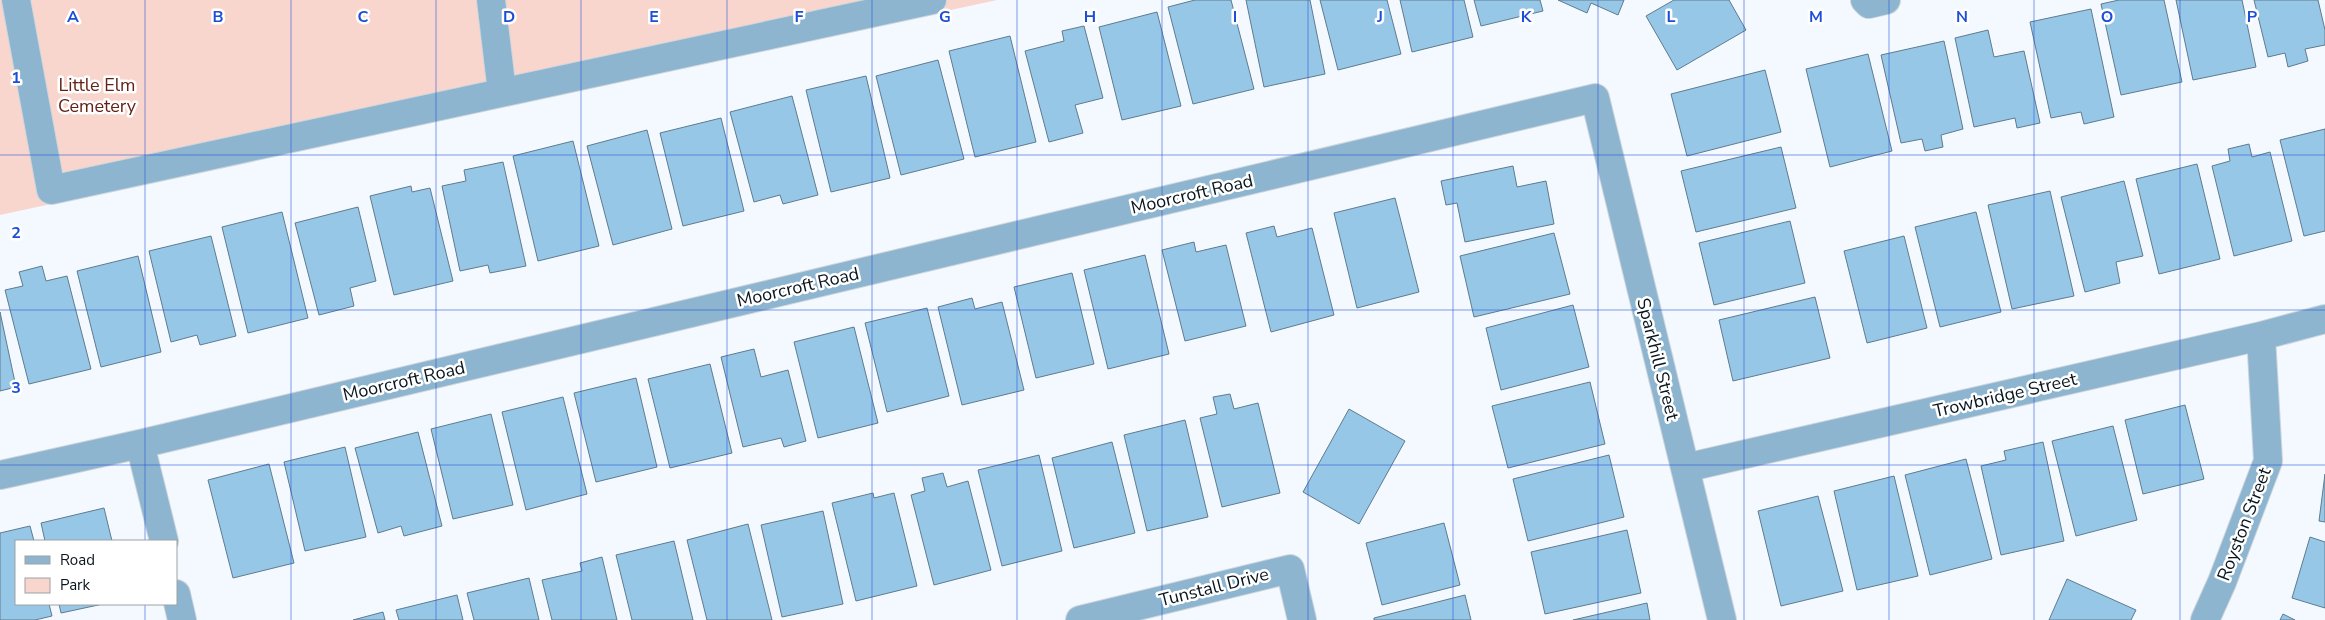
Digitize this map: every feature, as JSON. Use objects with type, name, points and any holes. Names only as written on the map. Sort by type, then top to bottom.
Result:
[{"type":"street","points":[[16,0],[51,190],[932,0]]},
{"type":"street","points":[[490,0],[502,92]]},
{"type":"street","name":"Moorcroft Road","points":[[0,474],[140,444],[1595,98]]},
{"type":"street","name":"Sparkhill Street","points":[[1595,98],[1722,620]]},
{"type":"street","name":"Trowbridge Street","points":[[1685,468],[2261,336],[2325,319]]},
{"type":"street","name":"Royston Street","points":[[2204,620],[2222,582],[2268,461],[2261,336]]},
{"type":"street","points":[[140,444],[164,540]]},
{"type":"street","name":"Tunstall Drive","points":[[1080,620],[1290,569],[1302,620]]},
{"type":"street","points":[[178,603],[182,620]]},
{"type":"green space","name":"Little Elm Cemetery","points":[[0,0],[997,0],[0,215]]},
{"type":"building","points":[[1195,0],[1231,0],[1254,89],[1193,104],[1168,7]]},
{"type":"building","points":[[1246,0],[1310,0],[1325,74],[1264,87]]},
{"type":"building","points":[[1320,0],[1387,0],[1401,54],[1338,70]]},
{"type":"building","points":[[1400,0],[1464,0],[1473,37],[1412,52]]},
{"type":"building","points":[[1474,0],[1540,0],[1543,11],[1481,26]]},
{"type":"building","points":[[1558,0],[1624,0],[1618,15],[1591,3],[1587,13]]},
{"type":"building","points":[[1674,0],[1729,0],[1746,30],[1677,70],[1646,16]]},
{"type":"building","points":[[2119,0],[2164,0],[2182,82],[2121,95],[2101,4]]},
{"type":"building","points":[[2176,0],[2242,0],[2256,67],[2193,80]]},
{"type":"building","points":[[2254,0],[2318,0],[2325,30],[2325,45],[2305,49],[2308,61],[2288,67],[2285,53],[2268,57]]},
{"type":"building","points":[[2091,9],[2114,117],[2084,124],[2081,112],[2051,118],[2030,22]]},
{"type":"building","points":[[1157,12],[1181,106],[1122,120],[1099,27]]},
{"type":"building","points":[[1084,26],[1103,98],[1075,105],[1083,133],[1049,142],[1025,51],[1064,41],[1062,31]]},
{"type":"building","points":[[1988,30],[1994,57],[2024,51],[2040,123],[2017,128],[2015,118],[1974,127],[1955,38]]},
{"type":"building","points":[[1010,36],[1036,142],[975,157],[949,51]]},
{"type":"building","points":[[1944,41],[1963,129],[1941,135],[1943,147],[1925,151],[1922,139],[1901,143],[1881,55]]},
{"type":"building","points":[[1868,54],[1892,151],[1830,167],[1806,69]]},
{"type":"building","points":[[938,60],[964,159],[901,175],[876,76]]},
{"type":"building","points":[[1765,70],[1781,132],[1687,156],[1671,94]]},
{"type":"building","points":[[866,76],[890,178],[831,192],[806,90]]},
{"type":"building","points":[[792,96],[818,195],[783,204],[780,195],[754,202],[730,112]]},
{"type":"building","points":[[721,118],[744,211],[683,226],[660,133]]},
{"type":"building","points":[[2325,129],[2325,231],[2304,236],[2280,140]]},
{"type":"building","points":[[647,130],[672,229],[613,245],[587,146]]},
{"type":"building","points":[[573,141],[599,246],[538,261],[513,156]]},
{"type":"building","points":[[2249,144],[2252,157],[2270,152],[2292,241],[2234,256],[2212,166],[2230,161],[2228,149]]},
{"type":"building","points":[[1781,147],[1796,208],[1696,232],[1681,171]]},
{"type":"building","points":[[503,162],[526,266],[490,273],[488,265],[460,271],[442,186],[466,181],[464,170]]},
{"type":"building","points":[[2197,164],[2220,259],[2159,274],[2136,179]]},
{"type":"building","points":[[1513,166],[1517,187],[1546,181],[1554,224],[1465,242],[1457,203],[1446,205],[1441,181]]},
{"type":"building","points":[[2124,181],[2143,256],[2116,262],[2120,283],[2085,292],[2061,197]]},
{"type":"building","points":[[411,186],[412,192],[430,188],[453,281],[394,295],[370,196]]},
{"type":"building","points":[[2050,191],[2074,296],[2012,309],[1988,205]]},
{"type":"building","points":[[1395,198],[1419,292],[1357,308],[1334,213]]},
{"type":"building","points":[[358,207],[376,281],[350,288],[354,306],[319,315],[295,223]]},
{"type":"building","points":[[282,212],[308,318],[248,333],[222,227]]},
{"type":"building","points":[[1976,212],[2001,312],[1940,327],[1915,227]]},
{"type":"building","points":[[1790,221],[1805,283],[1714,305],[1699,243]]},
{"type":"building","points":[[1274,226],[1277,237],[1312,228],[1334,315],[1271,332],[1246,233]]},
{"type":"building","points":[[1554,233],[1570,294],[1474,317],[1460,256]]},
{"type":"building","points":[[211,236],[236,336],[200,345],[197,335],[171,342],[149,251]]},
{"type":"building","points":[[1904,236],[1927,328],[1867,343],[1844,251]]},
{"type":"building","points":[[1194,242],[1196,252],[1226,245],[1246,326],[1185,341],[1162,250]]},
{"type":"building","points":[[1145,255],[1169,354],[1108,369],[1084,270]]},
{"type":"building","points":[[138,256],[161,352],[101,367],[77,271]]},
{"type":"building","points":[[42,266],[46,281],[67,276],[91,369],[29,384],[5,290],[23,286],[19,272]]},
{"type":"building","points":[[1072,273],[1094,364],[1036,378],[1014,287]]},
{"type":"building","points":[[1815,297],[1830,358],[1733,381],[1719,320]]},
{"type":"building","points":[[972,298],[975,309],[1002,302],[1024,390],[962,405],[938,307]]},
{"type":"building","points":[[1573,305],[1589,367],[1501,390],[1486,328]]},
{"type":"building","points":[[927,308],[949,396],[887,412],[865,323]]},
{"type":"building","points":[[0,312],[16,387],[0,391]]},
{"type":"building","points":[[854,327],[878,423],[818,438],[794,342]]},
{"type":"building","points":[[754,349],[761,377],[788,370],[806,441],[784,447],[781,438],[743,447],[721,357]]},
{"type":"building","points":[[710,364],[732,453],[670,468],[648,379]]},
{"type":"building","points":[[636,378],[657,467],[596,482],[574,393]]},
{"type":"building","points":[[1590,382],[1605,444],[1508,468],[1492,406]]},
{"type":"building","points":[[1230,394],[1234,409],[1258,403],[1280,493],[1222,507],[1200,418],[1217,414],[1213,397]]},
{"type":"building","points":[[563,397],[587,494],[526,510],[502,412]]},
{"type":"building","points":[[2185,405],[2204,479],[2143,494],[2125,420]]},
{"type":"building","points":[[1349,409],[1405,441],[1359,524],[1303,492]]},
{"type":"building","points":[[491,414],[513,505],[453,519],[431,429]]},
{"type":"building","points":[[1185,420],[1208,517],[1147,531],[1124,435]]},
{"type":"building","points":[[2113,426],[2137,520],[2076,536],[2052,441]]},
{"type":"building","points":[[418,432],[442,526],[404,536],[401,526],[378,533],[355,448]]},
{"type":"building","points":[[1112,442],[1135,533],[1074,548],[1052,458]]},
{"type":"building","points":[[2043,442],[2064,541],[2001,555],[1981,466],[2006,460],[2004,451]]},
{"type":"building","points":[[345,447],[366,537],[305,551],[284,462]]},
{"type":"building","points":[[1039,455],[1062,551],[1002,566],[978,470]]},
{"type":"building","points":[[1609,455],[1624,517],[1528,541],[1513,479]]},
{"type":"building","points":[[1966,459],[1992,559],[1930,575],[1905,475]]},
{"type":"building","points":[[269,464],[294,563],[233,578],[208,480]]},
{"type":"building","points":[[943,473],[947,487],[968,481],[991,570],[934,585],[911,495],[925,491],[922,478]]},
{"type":"building","points":[[2325,474],[2325,522],[2319,521]]},
{"type":"building","points":[[1894,476],[1918,576],[1857,590],[1834,491]]},
{"type":"building","points":[[873,493],[874,498],[894,493],[917,586],[856,601],[832,503]]},
{"type":"building","points":[[1818,496],[1843,591],[1781,606],[1758,511]]},
{"type":"building","points":[[104,508],[112,540],[45,540],[41,523]]},
{"type":"building","points":[[823,511],[843,604],[782,617],[761,525]]},
{"type":"building","points":[[1444,523],[1460,585],[1382,605],[1366,543]]},
{"type":"building","points":[[748,524],[772,620],[707,620],[687,540]]},
{"type":"building","points":[[30,526],[34,540],[15,540],[15,605],[49,605],[52,616],[35,620],[0,620],[0,533]]},
{"type":"building","points":[[1627,530],[1641,593],[1545,614],[1531,552]]},
{"type":"building","points":[[2310,537],[2325,542],[2325,608],[2292,598]]},
{"type":"building","points":[[674,541],[693,620],[632,620],[616,555]]},
{"type":"building","points":[[602,557],[617,620],[552,620],[542,580],[582,571],[580,563]]},
{"type":"building","points":[[529,578],[539,620],[474,620],[467,593]]},
{"type":"building","points":[[2067,579],[2136,610],[2131,620],[2049,620]]},
{"type":"building","points":[[457,595],[463,620],[399,620],[396,610]]},
{"type":"building","points":[[1465,595],[1471,620],[1374,620],[1374,618]]},
{"type":"building","points":[[1647,603],[1650,620],[1573,620]]},
{"type":"building","points":[[59,605],[98,605],[61,613]]},
{"type":"building","points":[[383,612],[385,620],[353,620]]},
{"type":"building","points":[[2283,614],[2295,620],[2280,620]]}]
